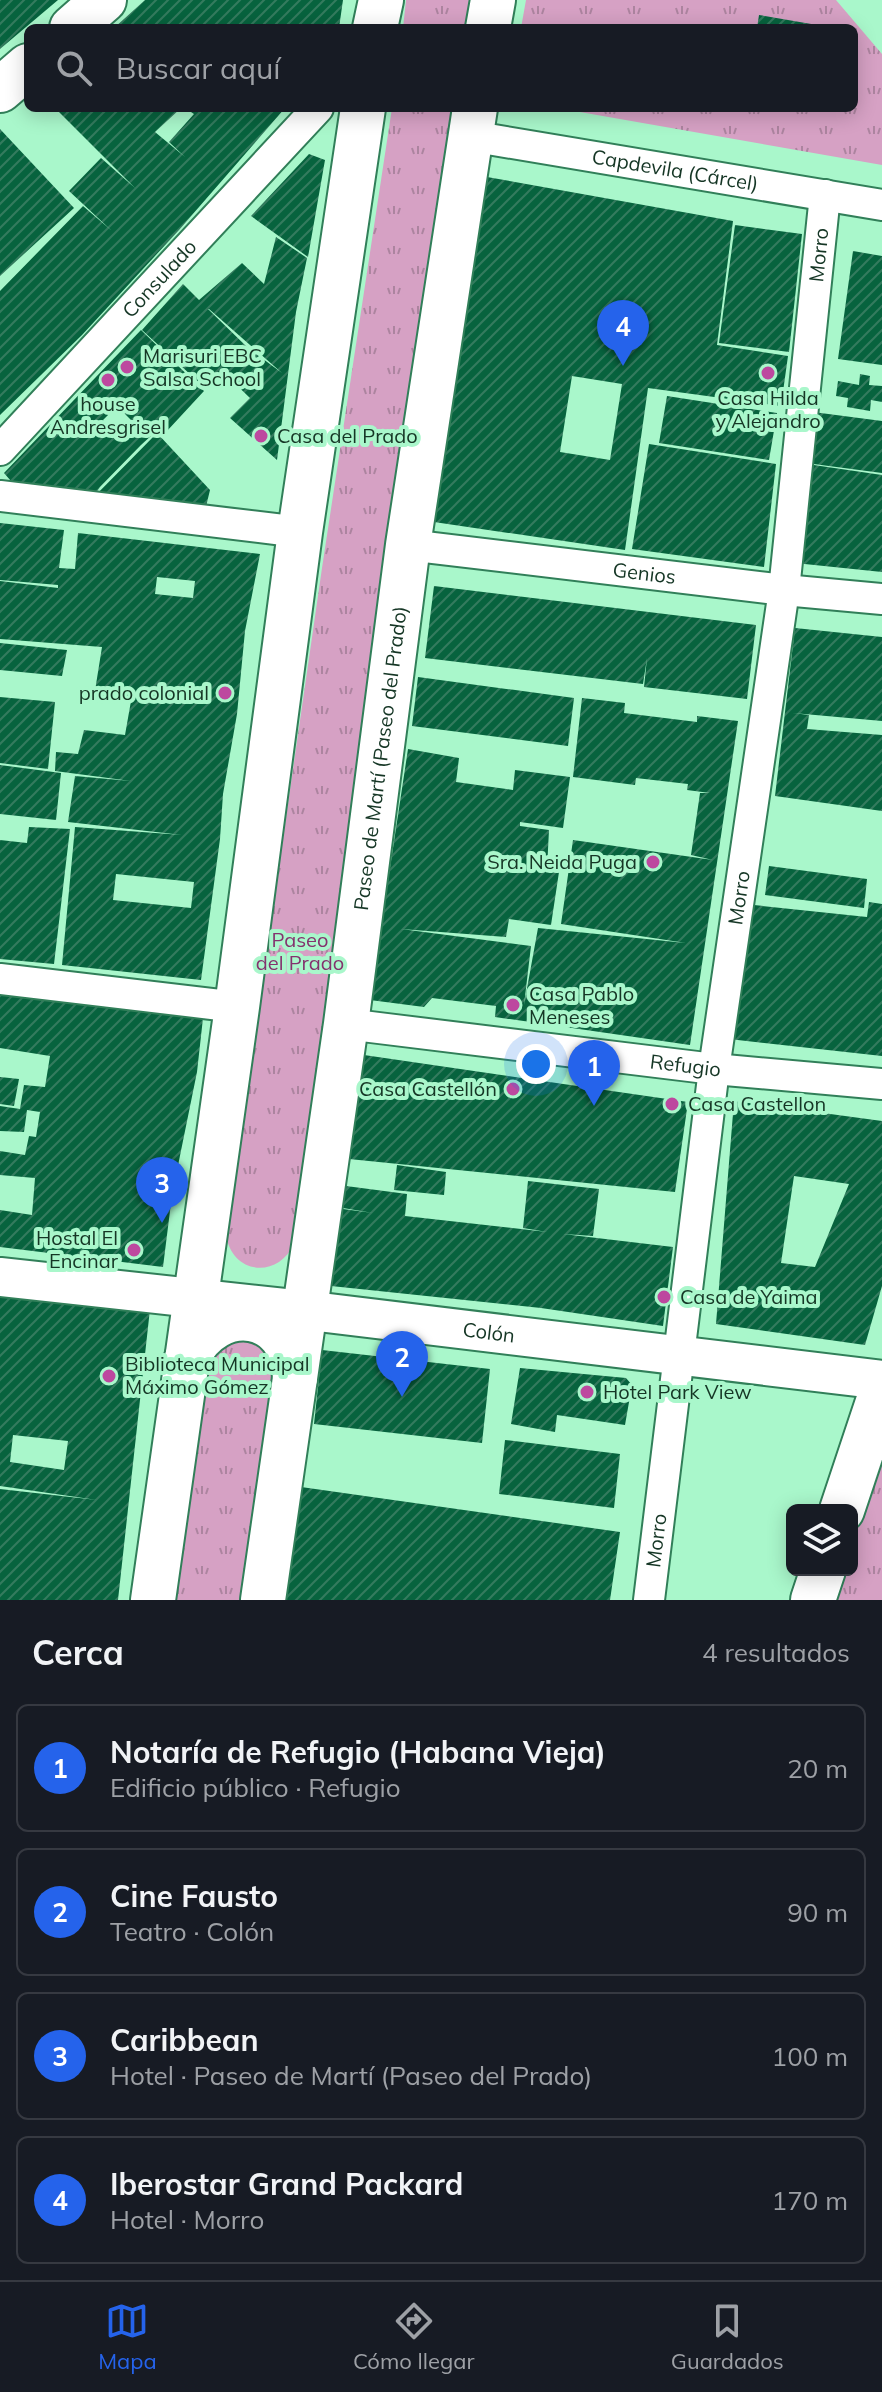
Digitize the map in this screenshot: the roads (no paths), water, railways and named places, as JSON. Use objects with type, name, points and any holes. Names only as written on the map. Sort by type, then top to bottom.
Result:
[{"type":"main road","points":[[77,24],[104,0]]},
{"type":"main road","points":[[376,24],[381,0]]},
{"type":"main road","points":[[489,24],[493,0]]},
{"type":"main road","points":[[153,1600],[300,532],[362,112]]},
{"type":"main road","name":"Paseo de Martí (Paseo del Prado)","points":[[263,1600],[346,1024],[408,545],[472,122]]},
{"type":"main road","points":[[201,1254],[206,1272],[216,1287],[230,1298],[248,1304],[264,1304],[282,1298],[295,1289],[306,1275],[311,1258]]},
{"type":"main road","points":[[187,1358],[196,1341],[209,1328],[226,1320],[246,1318],[263,1323],[278,1333],[289,1347],[295,1381]]},
{"type":"main road","points":[[844,1504],[882,1390]]},
{"type":"main road","points":[[813,1600],[821,1576]]},
{"type":"street","name":"Consulado","points":[[0,450],[314,112]]},
{"type":"street","name":"Capdevila (Cárcel)","points":[[472,122],[882,205]]},
{"type":"street","name":"Morro","points":[[649,1600],[714,1069],[784,590],[825,195]]},
{"type":"street","points":[[0,496],[300,532]]},
{"type":"street","name":"Genios","points":[[408,545],[882,599]]},
{"type":"street","points":[[0,979],[237,1007]]},
{"type":"street","name":"Refugio","points":[[346,1024],[714,1069],[882,1084]]},
{"type":"street","name":"Colón","points":[[0,1277],[882,1380]]},
{"type":"place","name":"Iberostar Grand Packard","points":[[623,366]]},
{"type":"place","name":"Marisuri EBC Salsa School","points":[[127,367]]},
{"type":"place","name":"Casa Hilda y Alejandro","points":[[768,373]]},
{"type":"place","name":"house Andresgrisel","points":[[108,380]]},
{"type":"place","name":"Casa del Prado","points":[[261,436]]},
{"type":"place","name":"prado colonial","points":[[225,693]]},
{"type":"place","name":"Sra. Neida Puga","points":[[653,862]]},
{"type":"place","name":"Casa Pablo Meneses","points":[[513,1005]]},
{"type":"place","name":"Casa Castellón","points":[[513,1089]]},
{"type":"place","name":"Casa Castellon","points":[[672,1104]]},
{"type":"place","name":"Notaría de Refugio (Habana Vieja)","points":[[594,1106]]},
{"type":"place","name":"Caribbean","points":[[162,1223]]},
{"type":"place","name":"Hostal El Encinar","points":[[134,1250]]},
{"type":"place","name":"Casa de Yaima","points":[[664,1297]]},
{"type":"place","name":"Biblioteca Municipal Máximo Gómez","points":[[109,1376]]},
{"type":"place","name":"Hotel Park View","points":[[587,1392]]},
{"type":"place","name":"Cine Fausto","points":[[402,1397]]},
{"type":"park label","name":"Paseo del Prado","points":[[300,952]]}]
